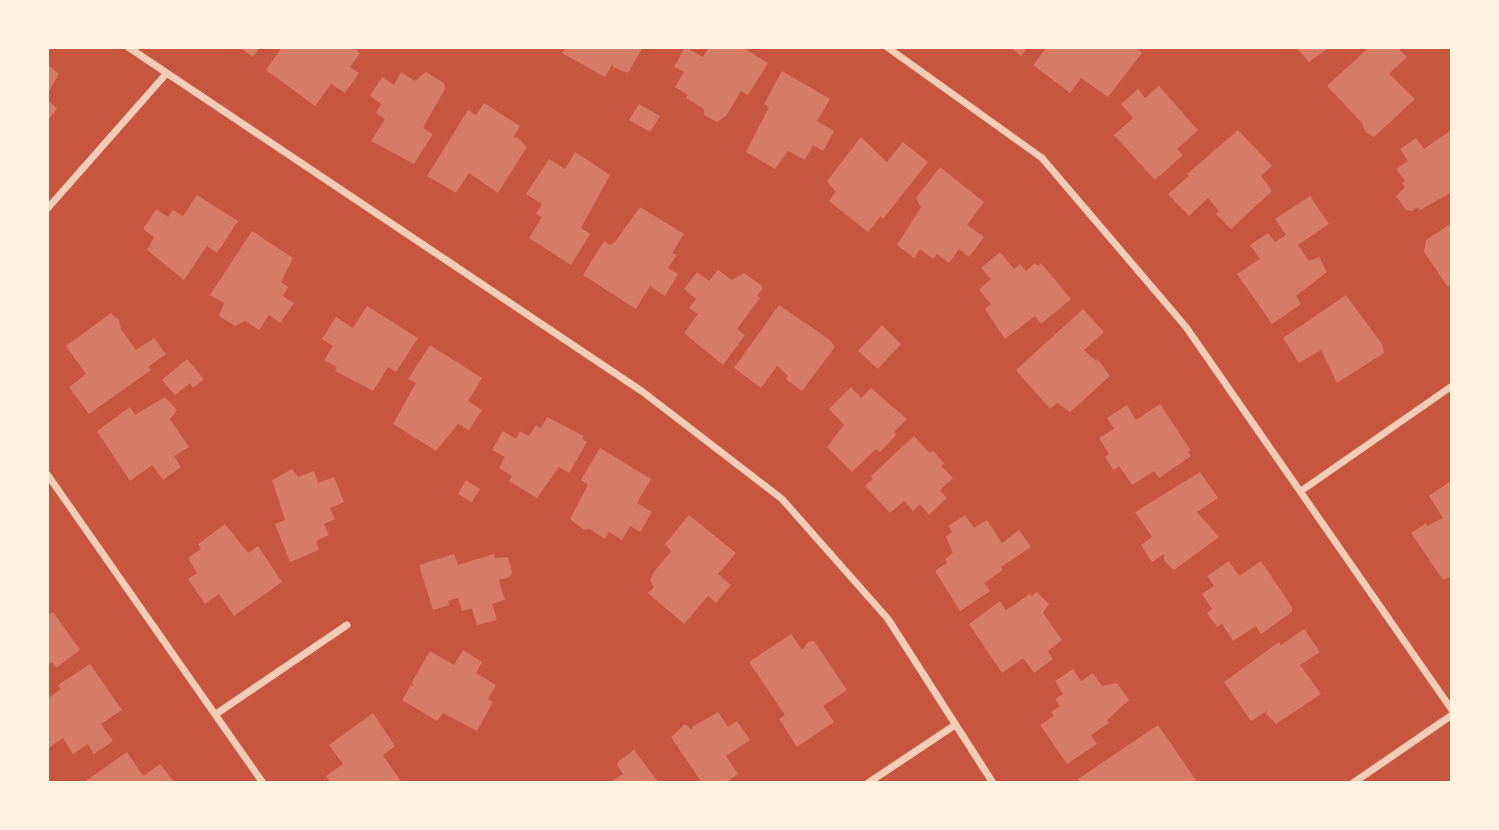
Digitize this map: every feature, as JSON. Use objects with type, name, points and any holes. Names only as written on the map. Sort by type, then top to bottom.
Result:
[{"type":"street","points":[[128,47],[643,392],[782,499],[888,619],[993,783]]},
{"type":"street","points":[[887,47],[1042,158],[1186,327],[1452,713],[1353,783]]},
{"type":"street","points":[[47,209],[166,74]]},
{"type":"street","points":[[1301,491],[1452,386]]},
{"type":"street","points":[[47,474],[263,783]]},
{"type":"street","points":[[216,714],[347,625]]},
{"type":"street","points":[[868,783],[955,725]]},
{"type":"building","points":[[239,47],[260,47],[253,57]]},
{"type":"building","points":[[282,47],[352,47],[360,53],[350,67],[359,73],[345,93],[331,84],[315,106],[266,70]]},
{"type":"building","points":[[566,47],[643,47],[628,73],[613,67],[613,63],[605,77],[562,53]]},
{"type":"building","points":[[685,47],[703,57],[709,47],[742,47],[768,63],[748,95],[741,91],[726,116],[717,122],[704,115],[704,109],[686,98],[688,95],[675,87],[684,72],[674,67]]},
{"type":"building","points":[[1010,47],[1028,47],[1021,56]]},
{"type":"building","points":[[1047,47],[1135,47],[1142,53],[1108,97],[1081,78],[1070,93],[1033,65]]},
{"type":"building","points":[[1296,47],[1330,47],[1309,62]]},
{"type":"building","points":[[1369,47],[1397,47],[1407,57],[1389,74],[1415,99],[1374,137],[1365,132],[1362,123],[1327,86]]},
{"type":"building","points":[[47,64],[59,74],[47,95]]},
{"type":"building","points":[[782,71],[830,99],[817,121],[834,131],[823,151],[813,145],[805,160],[788,151],[775,169],[746,152],[769,107],[764,104]]},
{"type":"building","points":[[401,72],[415,81],[426,72],[444,83],[445,89],[423,128],[433,134],[414,164],[371,141],[385,119],[376,113],[381,104],[370,96],[382,77],[394,85]]},
{"type":"building","points":[[1159,86],[1198,130],[1177,149],[1183,155],[1155,180],[1114,135],[1133,118],[1121,104],[1138,89],[1145,98]]},
{"type":"building","points":[[47,100],[57,108],[47,122]]},
{"type":"building","points":[[484,103],[520,126],[513,138],[517,137],[527,147],[498,193],[469,173],[456,193],[427,176],[468,110],[476,115]]},
{"type":"building","points":[[639,104],[660,116],[650,132],[629,120]]},
{"type":"building","points":[[1238,130],[1272,166],[1261,176],[1272,191],[1231,229],[1216,214],[1219,211],[1208,198],[1189,216],[1168,194]]},
{"type":"building","points":[[1451,130],[1452,192],[1420,210],[1418,207],[1412,211],[1406,210],[1396,196],[1405,187],[1402,183],[1405,181],[1396,169],[1408,161],[1400,149],[1416,138],[1424,149]]},
{"type":"building","points":[[861,137],[887,162],[903,142],[928,162],[883,219],[881,216],[868,232],[829,201],[836,192],[827,181]]},
{"type":"building","points":[[575,152],[610,175],[581,228],[590,234],[571,265],[529,238],[542,217],[536,214],[542,204],[526,194],[549,159],[565,169]]},
{"type":"building","points":[[940,167],[984,202],[967,225],[984,237],[969,257],[959,249],[949,263],[937,254],[933,259],[920,249],[914,258],[897,245],[921,207],[916,198]]},
{"type":"building","points":[[197,195],[238,221],[217,253],[207,246],[184,280],[147,250],[154,237],[143,229],[156,209],[168,217],[173,210],[183,216]]},
{"type":"building","points":[[1310,196],[1329,224],[1298,245],[1309,261],[1319,257],[1327,272],[1296,296],[1301,304],[1272,324],[1237,274],[1260,259],[1250,245],[1268,233],[1275,242],[1286,235],[1275,219]]},
{"type":"building","points":[[640,207],[684,234],[672,253],[677,255],[668,268],[678,274],[665,296],[650,286],[636,309],[583,275],[604,241],[610,245],[615,242]]},
{"type":"building","points":[[1452,223],[1452,284],[1448,287],[1424,252],[1426,240]]},
{"type":"building","points":[[252,231],[293,258],[281,282],[288,287],[283,296],[294,303],[280,323],[269,315],[259,330],[245,321],[235,326],[219,316],[224,303],[210,295]]},
{"type":"building","points":[[1000,252],[1014,269],[1020,264],[1026,271],[1035,263],[1038,266],[1041,263],[1071,299],[1041,324],[1035,316],[1005,339],[985,309],[991,304],[979,290],[991,279],[981,268]]},
{"type":"building","points":[[718,270],[732,280],[744,273],[761,285],[762,289],[757,296],[760,298],[737,329],[745,335],[723,365],[684,333],[698,314],[689,308],[696,299],[684,289],[697,272],[709,281]]},
{"type":"building","points":[[1346,295],[1382,344],[1384,353],[1337,383],[1321,350],[1299,363],[1283,338]]},
{"type":"building","points":[[779,305],[830,340],[835,347],[802,391],[786,379],[788,376],[777,366],[761,388],[734,368]]},
{"type":"building","points":[[367,306],[418,338],[396,372],[388,367],[373,391],[335,371],[337,367],[324,360],[333,346],[322,339],[336,317],[353,328]]},
{"type":"building","points":[[1083,309],[1104,332],[1084,350],[1096,361],[1098,359],[1110,376],[1070,412],[1057,403],[1050,409],[1016,370]]},
{"type":"building","points":[[111,313],[119,320],[121,329],[136,350],[154,338],[166,354],[148,367],[151,370],[89,414],[69,387],[86,374],[66,346]]},
{"type":"building","points":[[882,325],[901,344],[878,369],[858,351]]},
{"type":"building","points":[[430,345],[482,378],[468,401],[482,410],[469,430],[458,424],[436,451],[393,424],[416,383],[408,379]]},
{"type":"building","points":[[187,359],[204,379],[193,388],[190,383],[175,395],[162,380]]},
{"type":"building","points":[[851,387],[861,398],[871,388],[907,419],[880,452],[876,449],[852,472],[827,447],[844,425],[829,409]]},
{"type":"building","points":[[165,397],[177,410],[170,419],[189,447],[174,456],[181,467],[163,480],[152,465],[130,481],[97,431],[130,407],[135,415]]},
{"type":"building","points":[[1160,404],[1191,451],[1188,452],[1191,456],[1159,478],[1154,471],[1132,485],[1119,466],[1114,470],[1105,457],[1109,454],[1099,438],[1114,429],[1107,418],[1127,405],[1136,420]]},
{"type":"building","points":[[547,417],[584,436],[582,439],[587,442],[569,473],[559,467],[537,498],[509,481],[512,476],[499,468],[505,457],[492,450],[503,431],[516,439],[520,431],[529,436],[536,425],[541,428]]},
{"type":"building","points":[[914,436],[930,453],[933,451],[944,463],[941,466],[953,478],[940,490],[947,498],[929,515],[920,504],[913,511],[904,501],[890,513],[865,486],[873,479],[871,476]]},
{"type":"building","points":[[600,448],[651,479],[637,503],[652,512],[640,532],[630,526],[622,540],[609,532],[605,539],[589,529],[584,530],[570,519],[588,485],[581,480]]},
{"type":"building","points":[[292,469],[298,477],[314,471],[318,483],[334,477],[344,502],[330,508],[335,519],[324,524],[329,535],[316,541],[319,550],[290,562],[275,524],[285,520],[272,480]]},
{"type":"building","points":[[1200,472],[1218,498],[1197,512],[1219,537],[1174,570],[1164,561],[1164,554],[1152,562],[1141,545],[1152,537],[1135,512]]},
{"type":"building","points":[[466,480],[480,489],[472,502],[458,494]]},
{"type":"building","points":[[1452,480],[1452,581],[1449,577],[1443,580],[1411,533],[1426,523],[1427,526],[1443,518],[1429,496]]},
{"type":"building","points":[[689,515],[736,553],[718,574],[731,585],[716,603],[708,596],[684,624],[648,593],[654,587],[650,580],[654,572],[671,551],[665,544]]},
{"type":"building","points":[[965,515],[974,528],[987,520],[1002,543],[1019,530],[1031,547],[1001,567],[1003,570],[984,583],[990,591],[960,611],[935,571],[947,563],[945,559],[953,553],[946,537],[952,532],[948,526]]},
{"type":"building","points":[[225,524],[248,553],[258,546],[282,582],[234,616],[219,594],[205,604],[188,579],[197,573],[188,558],[201,549],[198,544]]},
{"type":"building","points":[[454,554],[458,565],[494,554],[495,558],[508,557],[512,572],[510,577],[499,580],[505,600],[492,604],[497,620],[477,625],[472,609],[462,611],[458,598],[448,601],[449,605],[433,610],[419,565]]},
{"type":"building","points":[[1229,561],[1239,576],[1261,561],[1292,607],[1292,612],[1261,634],[1256,626],[1233,641],[1222,624],[1217,627],[1207,613],[1212,609],[1202,594],[1214,586],[1207,576]]},
{"type":"building","points":[[1037,592],[1049,604],[1043,613],[1062,640],[1048,651],[1053,659],[1034,673],[1023,658],[1002,673],[969,624],[1000,601],[1006,610]]},
{"type":"building","points":[[53,612],[80,650],[56,668],[52,662],[47,665],[47,616]]},
{"type":"building","points":[[1304,629],[1320,652],[1300,665],[1321,694],[1276,724],[1266,714],[1267,711],[1251,721],[1224,682],[1279,642],[1281,645]]},
{"type":"building","points":[[791,634],[802,650],[808,642],[814,641],[847,690],[823,706],[834,722],[797,747],[779,719],[785,715],[749,662]]},
{"type":"building","points":[[463,650],[482,662],[476,673],[496,685],[488,699],[493,702],[477,731],[443,713],[437,721],[402,700],[411,685],[414,687],[412,682],[430,651],[454,665]]},
{"type":"building","points":[[90,664],[122,710],[101,724],[113,741],[94,754],[88,744],[73,754],[63,738],[47,749],[47,699],[61,689],[58,685]]},
{"type":"building","points":[[1073,669],[1081,681],[1093,673],[1102,686],[1117,683],[1129,700],[1107,720],[1109,723],[1091,735],[1097,744],[1067,764],[1040,725],[1054,716],[1051,712],[1060,706],[1055,699],[1063,694],[1055,681]]},
{"type":"building","points":[[718,712],[728,727],[737,721],[750,740],[726,756],[738,774],[726,783],[702,783],[671,737],[685,724],[692,730],[692,727]]},
{"type":"building","points":[[373,713],[395,746],[383,755],[402,783],[331,783],[326,776],[343,764],[329,745]]},
{"type":"building","points":[[1158,725],[1196,780],[1191,783],[1081,783],[1078,779]]},
{"type":"building","points":[[634,750],[659,783],[609,783],[623,774],[617,765]]},
{"type":"building","points":[[127,752],[143,776],[160,764],[175,783],[83,783]]}]
